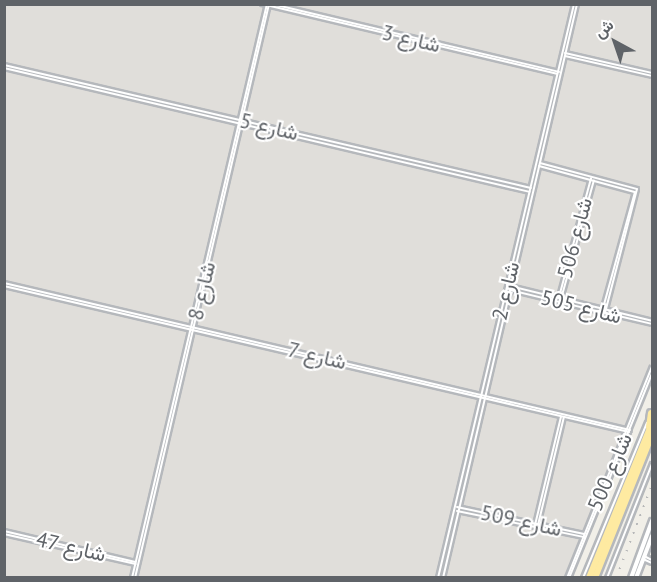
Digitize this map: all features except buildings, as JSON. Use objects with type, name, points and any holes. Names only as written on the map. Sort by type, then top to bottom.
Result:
[{"type":"highway","points":[[650,435],[652,411]]},
{"type":"highway","points":[[591,577],[650,435],[652,423]]},
{"type":"street","name":"شارع 3","points":[[261,4],[559,73]]},
{"type":"street","name":"شارع 2","points":[[443,578],[462,477],[575,4]]},
{"type":"street","name":"شارع 8","points":[[134,578],[269,5]]},
{"type":"street","points":[[564,54],[652,74]]},
{"type":"street","name":"شارع 5","points":[[4,67],[532,190]]},
{"type":"street","name":"شارع 2","points":[[532,190],[559,73]]},
{"type":"street","points":[[539,165],[593,177],[634,190],[633,208],[604,311]]},
{"type":"street","name":"شارع 506","points":[[560,300],[593,177]]},
{"type":"street","name":"شارع 7","points":[[4,284],[628,431]]},
{"type":"street","name":"شارع 505","points":[[509,288],[652,322]]},
{"type":"street","name":"شارع 500","points":[[568,578],[652,367]]},
{"type":"street","name":"شارع 500","points":[[628,431],[652,374]]},
{"type":"street","name":"شارع 2","points":[[438,578],[456,509],[467,478],[483,396]]},
{"type":"street","points":[[591,577],[652,411]]},
{"type":"street","points":[[536,526],[563,416]]},
{"type":"street","points":[[607,578],[652,464]]},
{"type":"street","points":[[462,477],[467,478]]},
{"type":"street","name":"شارع 509","points":[[456,509],[585,536]]},
{"type":"street","points":[[636,578],[644,558],[652,522]]},
{"type":"street","name":"شارع 47","points":[[4,533],[137,563]]},
{"type":"street","points":[[631,578],[652,536]]},
{"type":"street","points":[[644,558],[652,561]]},
{"type":"shaded area","points":[[4,5],[652,5],[652,367],[570,577],[5,577]]},
{"type":"railway","points":[[616,578],[652,484]]}]
